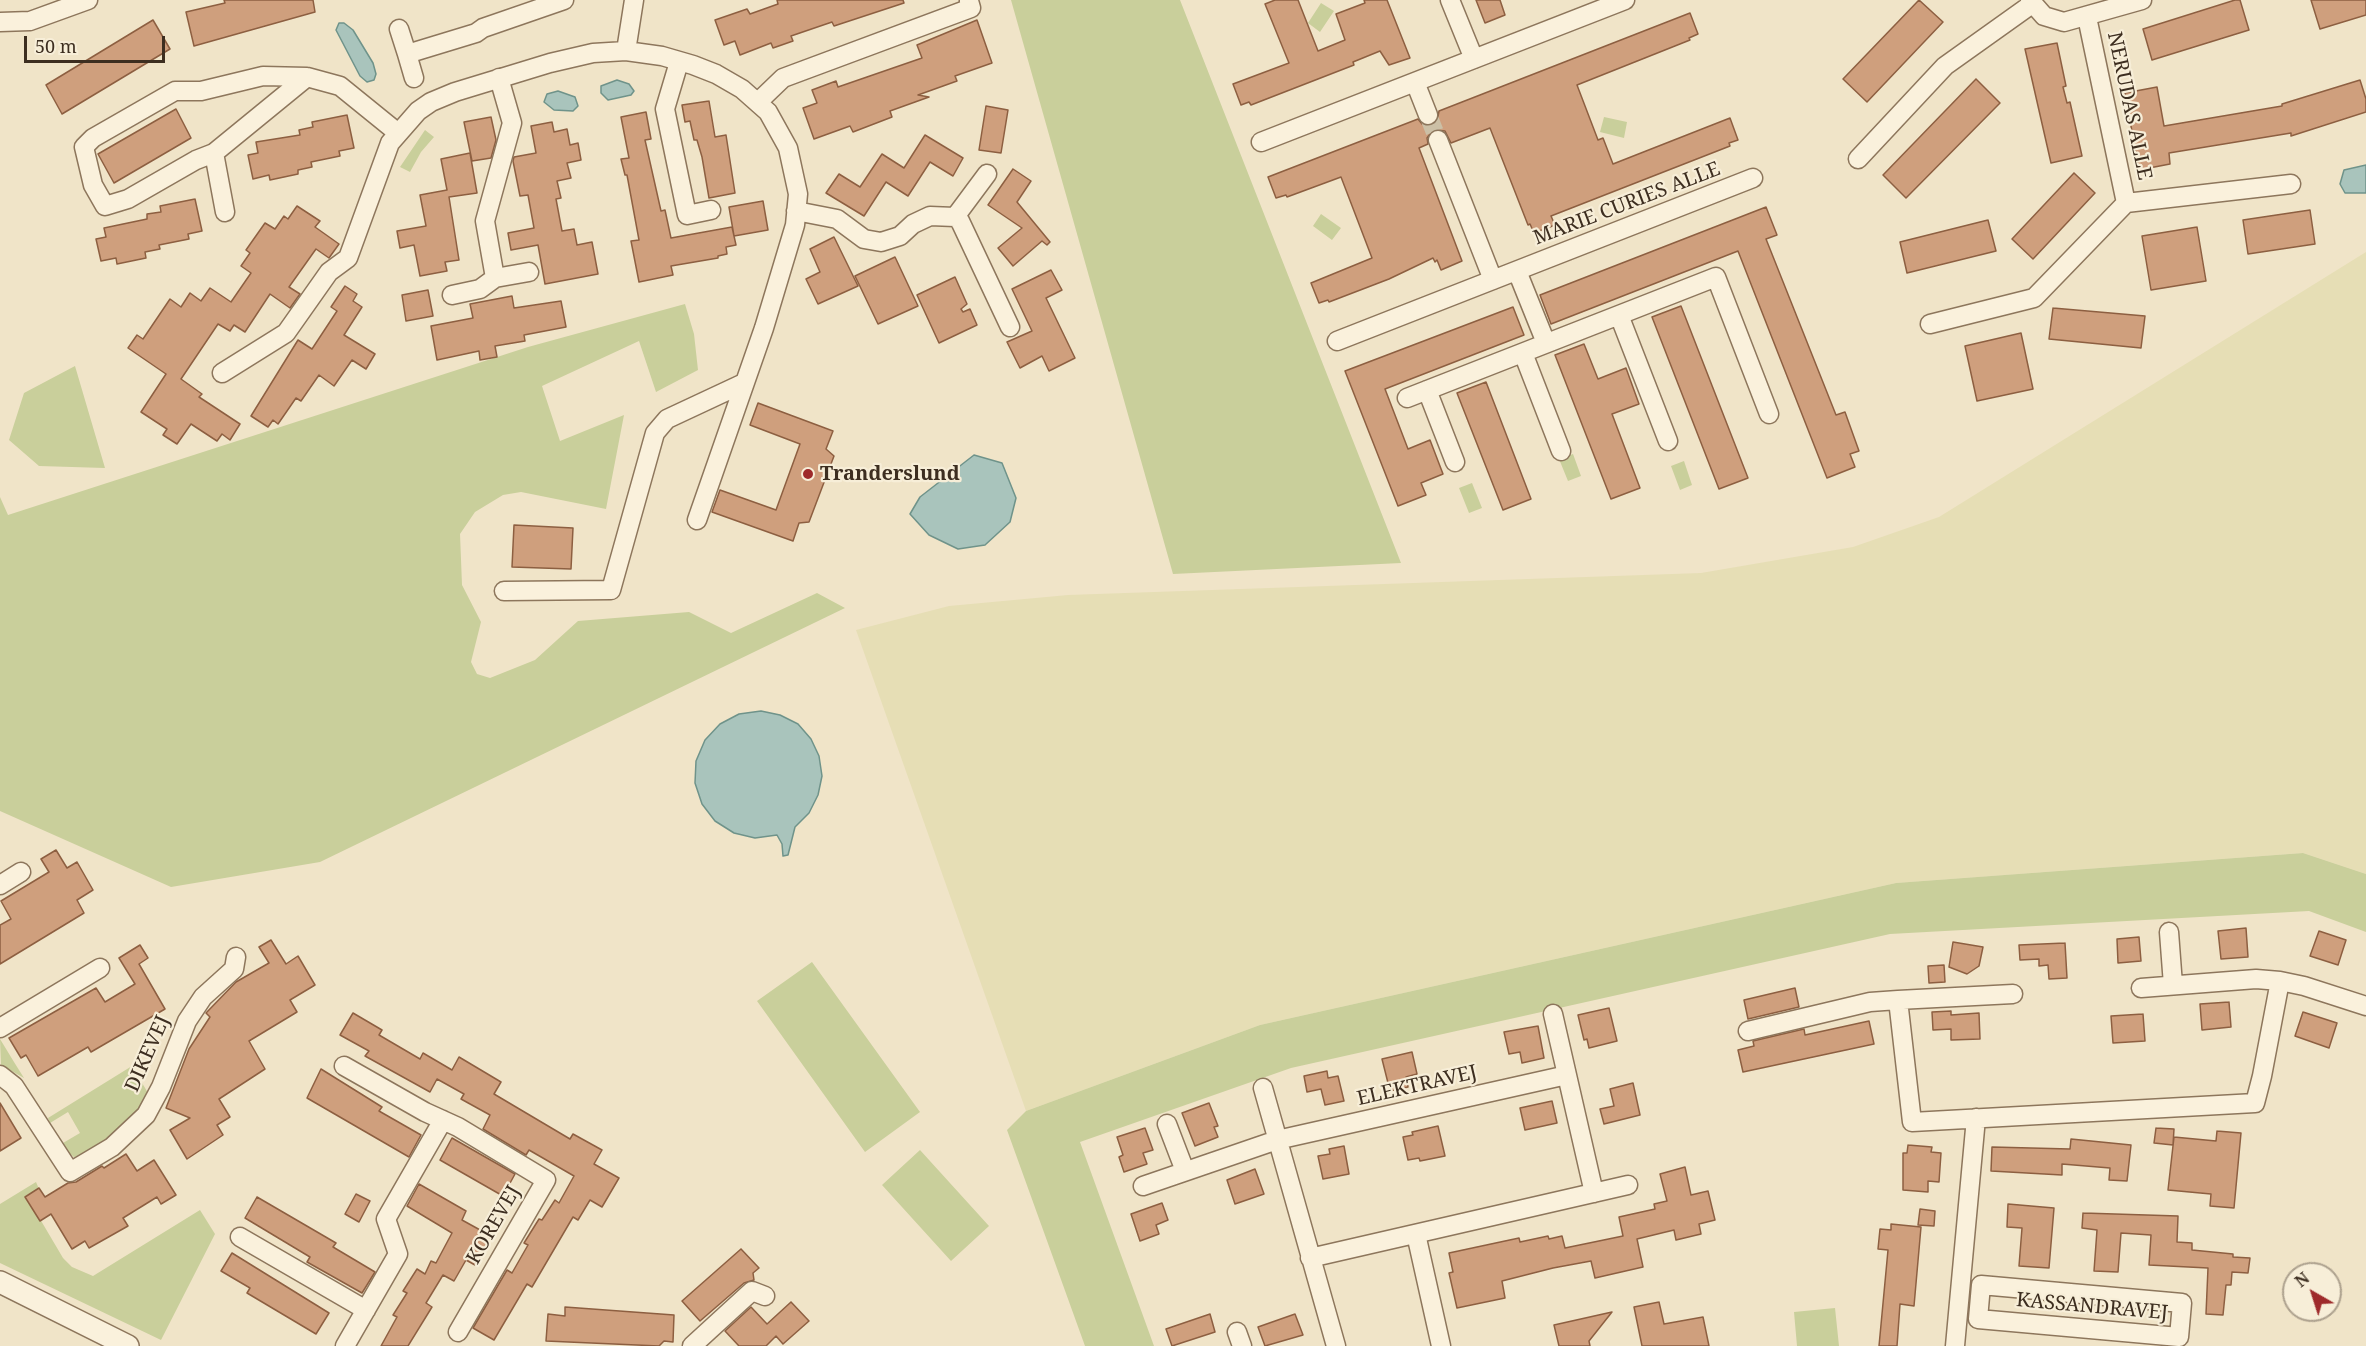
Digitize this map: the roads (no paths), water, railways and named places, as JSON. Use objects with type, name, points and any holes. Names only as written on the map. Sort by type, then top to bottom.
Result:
[{"type":"street","points":[[0,22],[30,21],[88,0]]},
{"type":"street","points":[[407,54],[477,33],[483,28],[564,0]]},
{"type":"street","points":[[626,51],[634,0]]},
{"type":"street","points":[[1450,0],[1474,59]]},
{"type":"street","points":[[1261,142],[1625,0]]},
{"type":"street","name":"NERUDAS ALLE","points":[[1858,159],[1945,66],[2031,2],[2044,16],[2064,22],[2142,0]]},
{"type":"street","points":[[758,102],[778,71],[970,5]]},
{"type":"street","name":"NERUDAS ALLE","points":[[2087,17],[2126,204]]},
{"type":"street","points":[[399,29],[414,78]]},
{"type":"street","points":[[222,373],[286,333],[329,272],[348,258],[390,143],[418,111],[431,102],[499,78],[593,53],[626,51],[679,62],[716,74],[758,102],[768,112],[788,148],[797,187],[796,211],[764,327],[697,520]]},
{"type":"street","points":[[679,62],[665,109],[687,215],[711,210]]},
{"type":"street","points":[[307,77],[214,153],[196,160],[129,200],[105,206],[93,185],[84,147],[93,138],[175,91],[201,91],[262,75],[307,77],[340,86],[398,133]]},
{"type":"street","points":[[495,278],[485,221],[512,123],[499,78]]},
{"type":"street","points":[[1414,82],[1428,115]]},
{"type":"street","points":[[1438,140],[1493,280]]},
{"type":"street","points":[[214,153],[225,212]]},
{"type":"street","points":[[955,218],[987,174]]},
{"type":"street","name":"MARIE CURIES ALLE","points":[[1337,341],[1753,178]]},
{"type":"street","name":"NERUDAS ALLE","points":[[1930,324],[2034,298],[2126,204],[2291,184]]},
{"type":"street","points":[[796,211],[837,219],[864,239],[881,242],[900,236],[913,224],[930,216],[955,218],[960,221],[1010,327]]},
{"type":"street","points":[[1517,271],[1546,343]]},
{"type":"street","points":[[452,295],[480,289],[495,278],[529,272]]},
{"type":"street","points":[[1407,398],[1716,277],[1769,414]]},
{"type":"street","points":[[1619,315],[1668,441]]},
{"type":"street","points":[[1523,353],[1561,451]]},
{"type":"street","points":[[504,591],[612,590],[655,433],[667,419],[744,383]]},
{"type":"street","points":[[1427,390],[1455,462]]},
{"type":"street","points":[[0,885],[21,872]]},
{"type":"street","points":[[2169,932],[2174,985]]},
{"type":"street","name":"DIKEVEJ","points":[[0,1075],[14,1086],[69,1172],[112,1147],[146,1115],[161,1087],[187,1021],[203,997],[234,969],[236,957]]},
{"type":"street","points":[[0,1028],[100,968]]},
{"type":"street","points":[[2141,988],[2256,979],[2280,981],[2364,1001]]},
{"type":"street","points":[[1898,1000],[1912,1122],[2255,1103],[2280,981]]},
{"type":"street","points":[[1748,1031],[1870,1002],[2013,994]]},
{"type":"street","points":[[1553,1014],[1594,1193]]},
{"type":"street","name":"KOREVEJ","points":[[345,1066],[531,1169],[546,1180],[458,1332]]},
{"type":"street","name":"ELEKTRAVEJ","points":[[1143,1186],[1277,1140],[1567,1075]]},
{"type":"street","points":[[1263,1088],[1336,1346]]},
{"type":"street","points":[[1955,1346],[1976,1118]]},
{"type":"street","points":[[345,1346],[398,1254],[386,1220],[443,1120]]},
{"type":"street","points":[[1167,1124],[1185,1171]]},
{"type":"street","points":[[1310,1258],[1629,1185]]},
{"type":"street","points":[[1416,1234],[1441,1346]]},
{"type":"street","points":[[240,1237],[366,1310]]},
{"type":"street","points":[[0,1282],[128,1346]]},
{"type":"street","name":"KASSANDRAVEJ","points":[[1981,1285],[2182,1303],[2179,1337],[1978,1319],[1979,1304],[1981,1285]]},
{"type":"street","points":[[692,1346],[752,1292],[765,1296]]},
{"type":"street","points":[[1959,1302],[1979,1304]]},
{"type":"water","points":[[339,23],[344,23],[353,30],[373,63],[376,74],[374,80],[367,82],[360,76],[336,30]]},
{"type":"water","points":[[617,80],[629,84],[634,91],[631,95],[608,100],[601,93],[601,86]]},
{"type":"water","points":[[558,91],[575,97],[578,106],[573,111],[554,110],[544,102],[547,94]]},
{"type":"water","points":[[2366,165],[2366,193],[2345,193],[2340,184],[2344,170]]},
{"type":"water","points":[[974,455],[1002,463],[1016,498],[1010,522],[985,545],[958,549],[929,535],[910,514],[920,497]]},
{"type":"water","points":[[761,711],[780,715],[798,724],[811,739],[819,756],[822,776],[818,795],[809,813],[795,827],[788,855],[783,856],[782,844],[777,835],[755,838],[734,833],[715,821],[702,804],[695,783],[696,761],[705,740],[720,724],[739,714]]},
{"type":"tunnel","points":[[1428,115],[1438,140]]},
{"type":"place","name":"Tranderslund","points":[[808,474]]}]
